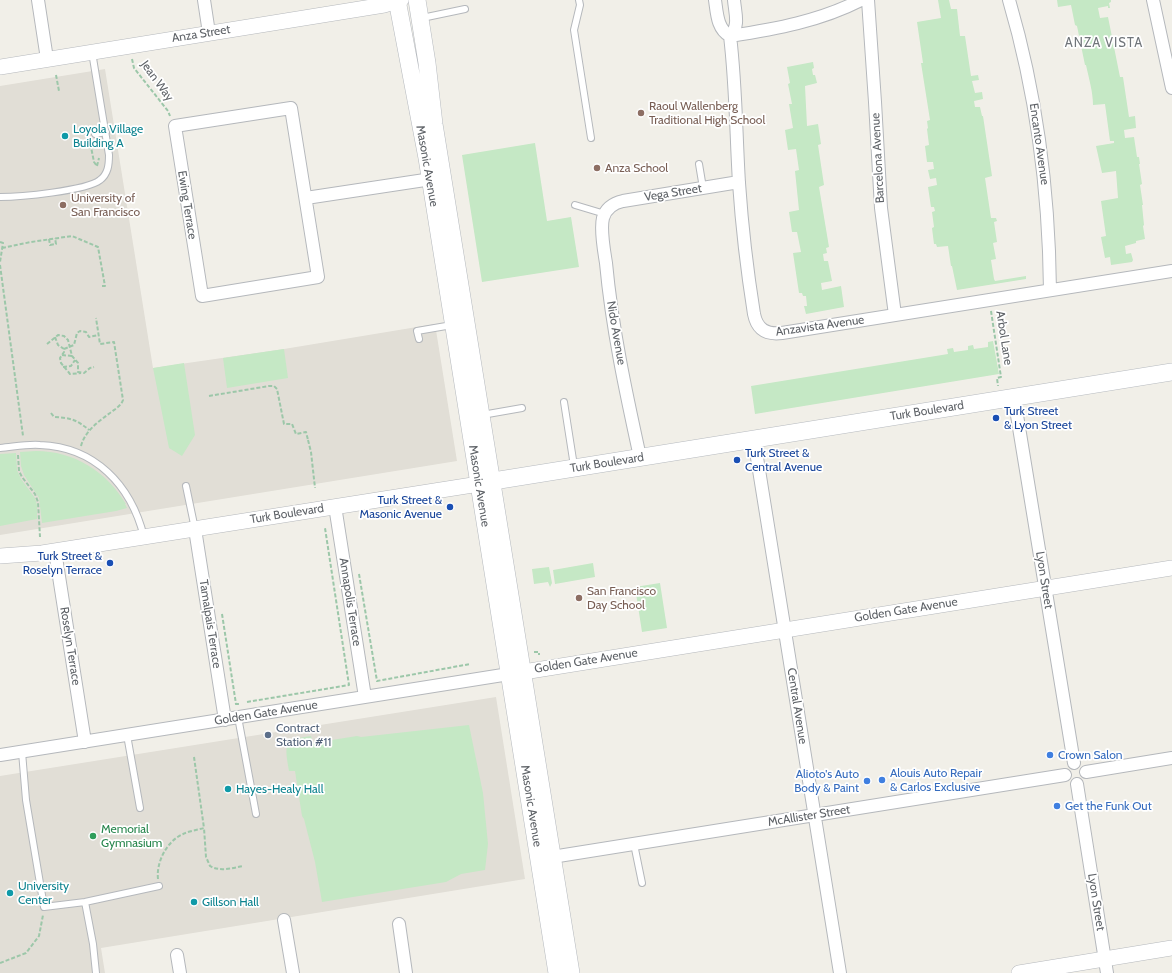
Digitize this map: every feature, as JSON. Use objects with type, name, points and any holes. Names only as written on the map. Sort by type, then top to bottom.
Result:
[{"type":"main road","name":"Masonic Avenue","points":[[399,0],[436,178],[481,415],[485,482]]},
{"type":"main road","name":"Masonic Avenue","points":[[416,0],[428,63],[434,124],[436,178],[453,324],[485,482],[516,673],[557,973]]},
{"type":"main road","name":"Turk Boulevard","points":[[485,482],[1172,372]]},
{"type":"main road","name":"Masonic Avenue","points":[[516,673],[552,857],[571,973]]},
{"type":"street","points":[[38,0],[47,59]]},
{"type":"street","points":[[204,0],[209,33]]},
{"type":"street","name":"Anza Street","points":[[0,66],[376,6],[399,0]]},
{"type":"street","name":"Anzavista Avenue","points":[[715,0],[722,30],[730,36],[745,251],[755,321],[762,330],[775,334],[1172,271]]},
{"type":"street","name":"Anzavista Avenue","points":[[730,36],[734,32],[737,23],[734,0]]},
{"type":"street","points":[[730,36],[777,28],[814,19],[861,0]]},
{"type":"street","name":"Barcelona Avenue","points":[[868,0],[881,208],[895,315]]},
{"type":"street","name":"Encanto Avenue","points":[[1009,0],[1025,62],[1041,147],[1047,208],[1050,290]]},
{"type":"street","points":[[1153,0],[1172,88]]},
{"type":"street","name":"Ewing Terrace","points":[[291,108],[318,277],[202,296],[175,126],[291,108]]},
{"type":"street","points":[[306,198],[436,178]]},
{"type":"street","name":"Vega Street","points":[[607,211],[617,202],[739,182]]},
{"type":"street","name":"Nido Avenue","points":[[607,211],[602,225],[611,308],[640,458]]},
{"type":"street","name":"Lyon Street","points":[[1007,398],[1046,588],[1074,763]]},
{"type":"street","name":"Central Avenue","points":[[754,439],[840,973]]},
{"type":"street","name":"Turk Boulevard","points":[[0,556],[48,552],[485,482]]},
{"type":"street","name":"Annapolis Terrace","points":[[335,506],[366,697]]},
{"type":"street","name":"Tamalpais Terrace","points":[[195,529],[224,720]]},
{"type":"street","name":"Turk Boulevard","points":[[0,564],[48,552]]},
{"type":"street","name":"Roselyn Terrace","points":[[48,552],[85,742]]},
{"type":"street","name":"Golden Gate Avenue","points":[[0,755],[1172,568]]},
{"type":"street","points":[[1086,772],[1172,758]]},
{"type":"street","points":[[1074,763],[1082,765],[1086,772],[1084,780],[1077,784],[1069,782],[1065,775],[1067,767],[1074,763]]},
{"type":"street","name":"McAllister Street","points":[[552,857],[1065,775]]},
{"type":"street","name":"Lyon Street","points":[[1077,784],[1106,966]]},
{"type":"street","points":[[284,920],[293,973]]},
{"type":"street","points":[[398,924],[406,973]]},
{"type":"street","points":[[1019,973],[1106,966],[1172,948]]},
{"type":"street","points":[[177,955],[180,973]]},
{"type":"lane","points":[[579,0],[580,5],[574,30],[591,138]]},
{"type":"lane","points":[[420,18],[465,9]]},
{"type":"lane","points":[[0,197],[22,197],[83,187],[96,183],[105,175],[109,163],[106,132],[92,52]]},
{"type":"lane","points":[[95,134],[106,132]]},
{"type":"lane","points":[[700,164],[703,188]]},
{"type":"lane","points":[[575,205],[607,211]]},
{"type":"lane","points":[[419,339],[417,331],[453,324]]},
{"type":"lane","points":[[564,402],[574,468]]},
{"type":"lane","points":[[481,415],[522,408]]},
{"type":"lane","points":[[0,448],[32,445],[54,446],[73,451],[95,462],[108,472],[123,489],[138,515],[144,537]]},
{"type":"lane","points":[[186,486],[195,529]]},
{"type":"lane","points":[[238,717],[256,814]]},
{"type":"lane","points":[[127,735],[140,808]]},
{"type":"lane","points":[[22,752],[26,800],[44,907],[85,902],[159,886]]},
{"type":"lane","points":[[634,844],[642,883]]},
{"type":"lane","points":[[85,902],[93,944],[96,973]]},
{"type":"path","name":"Jean Way","points":[[130,46],[134,68],[168,111],[175,126]]},
{"type":"path","points":[[56,74],[58,86],[57,91]]},
{"type":"path","points":[[88,148],[91,147],[94,162],[97,166],[99,152]]},
{"type":"path","points":[[2,248],[72,236],[98,247],[105,286],[102,286]]},
{"type":"path","points":[[49,239],[50,245],[56,244],[55,238]]},
{"type":"path","points":[[0,242],[3,243],[0,262]]},
{"type":"path","points":[[0,265],[24,438]]},
{"type":"path","name":"Arbol Lane","points":[[989,300],[1001,377],[997,378],[1007,398]]},
{"type":"path","points":[[81,446],[89,430],[120,406],[123,398],[114,342],[100,344],[96,318]]},
{"type":"path","points":[[94,367],[85,372],[70,374],[63,367],[60,360],[64,349],[74,345],[77,333],[80,331],[86,332],[89,337],[99,335]]},
{"type":"path","points":[[47,344],[55,337],[61,335],[64,336],[68,340],[72,356],[74,360],[78,362],[78,371],[81,373]]},
{"type":"path","points":[[55,337],[58,345],[64,349]]},
{"type":"path","points":[[62,354],[72,356]]},
{"type":"path","points":[[63,367],[71,366],[74,360]]},
{"type":"path","points":[[209,396],[274,386],[277,389],[284,424],[292,424],[296,434],[306,432],[311,452],[315,488]]},
{"type":"path","points":[[51,413],[54,417],[65,417],[77,421],[89,430]]},
{"type":"path","points":[[18,452],[19,471],[35,494],[38,502],[40,537]]},
{"type":"path","points":[[221,610],[236,704],[349,685],[325,528]]},
{"type":"path","points":[[358,571],[377,681],[470,664]]},
{"type":"path","points":[[534,652],[539,652],[539,655]]},
{"type":"path","points":[[194,756],[204,828],[206,857],[210,866],[214,869],[242,866]]},
{"type":"path","points":[[159,886],[157,876],[158,865],[170,843],[183,834],[204,828]]},
{"type":"path","points":[[0,963],[26,953],[30,948],[39,936],[44,907]]},
{"type":"shaded area","name":"University of San Francisco","points":[[105,69],[153,368],[284,349],[435,324],[457,461],[0,535],[0,86]]},
{"type":"shaded area","points":[[496,697],[525,879],[101,948],[105,973],[0,973],[0,776]]},
{"type":"green space","points":[[938,0],[949,0],[951,9],[957,9],[960,36],[965,36],[971,76],[978,75],[979,80],[972,81],[975,93],[982,92],[983,99],[974,101],[975,107],[980,107],[983,116],[992,176],[985,178],[991,218],[996,218],[997,221],[994,222],[997,242],[993,243],[996,259],[991,260],[994,279],[995,281],[1026,276],[1026,279],[957,290],[948,246],[937,247],[936,244],[934,244],[932,212],[935,211],[934,207],[931,207],[928,187],[937,185],[936,178],[930,179],[928,170],[934,169],[933,162],[927,162],[925,146],[929,145],[927,121],[930,120],[921,63],[923,63],[917,22],[941,18]]},
{"type":"green space","points":[[1057,0],[1111,0],[1109,3],[1110,8],[1108,8],[1108,6],[1098,8],[1100,18],[1108,17],[1120,77],[1123,77],[1129,117],[1135,116],[1136,128],[1124,130],[1125,138],[1134,137],[1137,157],[1139,157],[1142,184],[1140,185],[1145,239],[1125,246],[1126,254],[1131,253],[1133,260],[1132,262],[1111,265],[1110,257],[1105,258],[1101,237],[1106,236],[1101,201],[1118,198],[1116,171],[1102,173],[1096,146],[1114,143],[1114,141],[1110,141],[1105,104],[1093,105],[1090,80],[1071,5],[1058,7]]},
{"type":"green space","points":[[813,62],[813,75],[815,75],[817,83],[805,86],[807,126],[818,124],[821,144],[818,145],[824,185],[819,187],[829,247],[826,248],[827,253],[823,254],[824,261],[828,261],[832,281],[821,283],[822,290],[841,286],[844,307],[806,314],[804,306],[807,306],[806,296],[799,293],[793,253],[801,252],[797,232],[792,232],[789,212],[799,210],[795,171],[799,170],[796,149],[788,150],[785,130],[793,128],[789,104],[792,104],[788,84],[790,83],[787,67]]},
{"type":"green space","points":[[535,143],[547,221],[571,217],[579,267],[482,282],[462,155]]},
{"type":"green space","points":[[993,341],[999,374],[755,414],[751,386],[948,354],[947,349],[953,348],[954,352],[968,350],[968,346],[973,345],[974,349],[988,347],[988,342]]},
{"type":"green space","points":[[284,349],[288,378],[227,388],[223,358]]},
{"type":"green space","points":[[184,363],[195,435],[182,456],[169,448],[153,368]]},
{"type":"green space","points":[[36,451],[63,455],[88,465],[109,482],[118,492],[127,508],[42,523],[39,498],[24,475],[21,466],[20,452]]},
{"type":"green space","points":[[16,453],[17,470],[21,479],[35,498],[37,505],[37,519],[0,526],[0,454]]},
{"type":"green space","points":[[593,563],[595,577],[555,584],[553,570]]},
{"type":"green space","points":[[549,567],[552,583],[550,587],[548,582],[534,584],[532,569]]},
{"type":"green space","points":[[660,583],[667,628],[642,632],[635,587]]},
{"type":"green space","points":[[469,725],[483,793],[488,844],[485,870],[461,874],[446,882],[322,902],[315,862],[302,816],[295,771],[289,771],[287,750],[290,742],[311,736],[313,743],[357,736],[361,737]]},
{"type":"place","name":"Raoul Wallenberg Traditional High School","points":[[641,113]]},
{"type":"place","name":"Loyola Village Building A","points":[[65,136]]},
{"type":"place","name":"Anza School","points":[[597,168]]},
{"type":"place","name":"University of San Francisco","points":[[63,205]]},
{"type":"place","name":"Turk Street & Lyon Street","points":[[996,418]]},
{"type":"place","name":"Turk Street & Central Avenue","points":[[737,460]]},
{"type":"place","name":"Turk Street & Masonic Avenue","points":[[450,507]]},
{"type":"place","name":"Turk Street & Roselyn Terrace","points":[[110,563]]},
{"type":"place","name":"San Francisco Day School","points":[[579,598]]},
{"type":"place","name":"Contract Station #11","points":[[268,735]]},
{"type":"place","name":"Crown Salon","points":[[1050,755]]},
{"type":"place","name":"Alouis Auto Repair & Carlos Exclusive","points":[[882,780]]},
{"type":"place","name":"Alioto's Auto Body & Paint","points":[[867,781]]},
{"type":"place","name":"Hayes-Healy Hall","points":[[228,789]]},
{"type":"place","name":"Get the Funk Out","points":[[1057,806]]},
{"type":"place","name":"Memorial Gymnasium","points":[[93,836]]},
{"type":"place","name":"University Center","points":[[10,893]]},
{"type":"place","name":"Gillson Hall","points":[[194,902]]},
{"type":"district","name":"ANZA VISTA","points":[[1104,43]]}]
